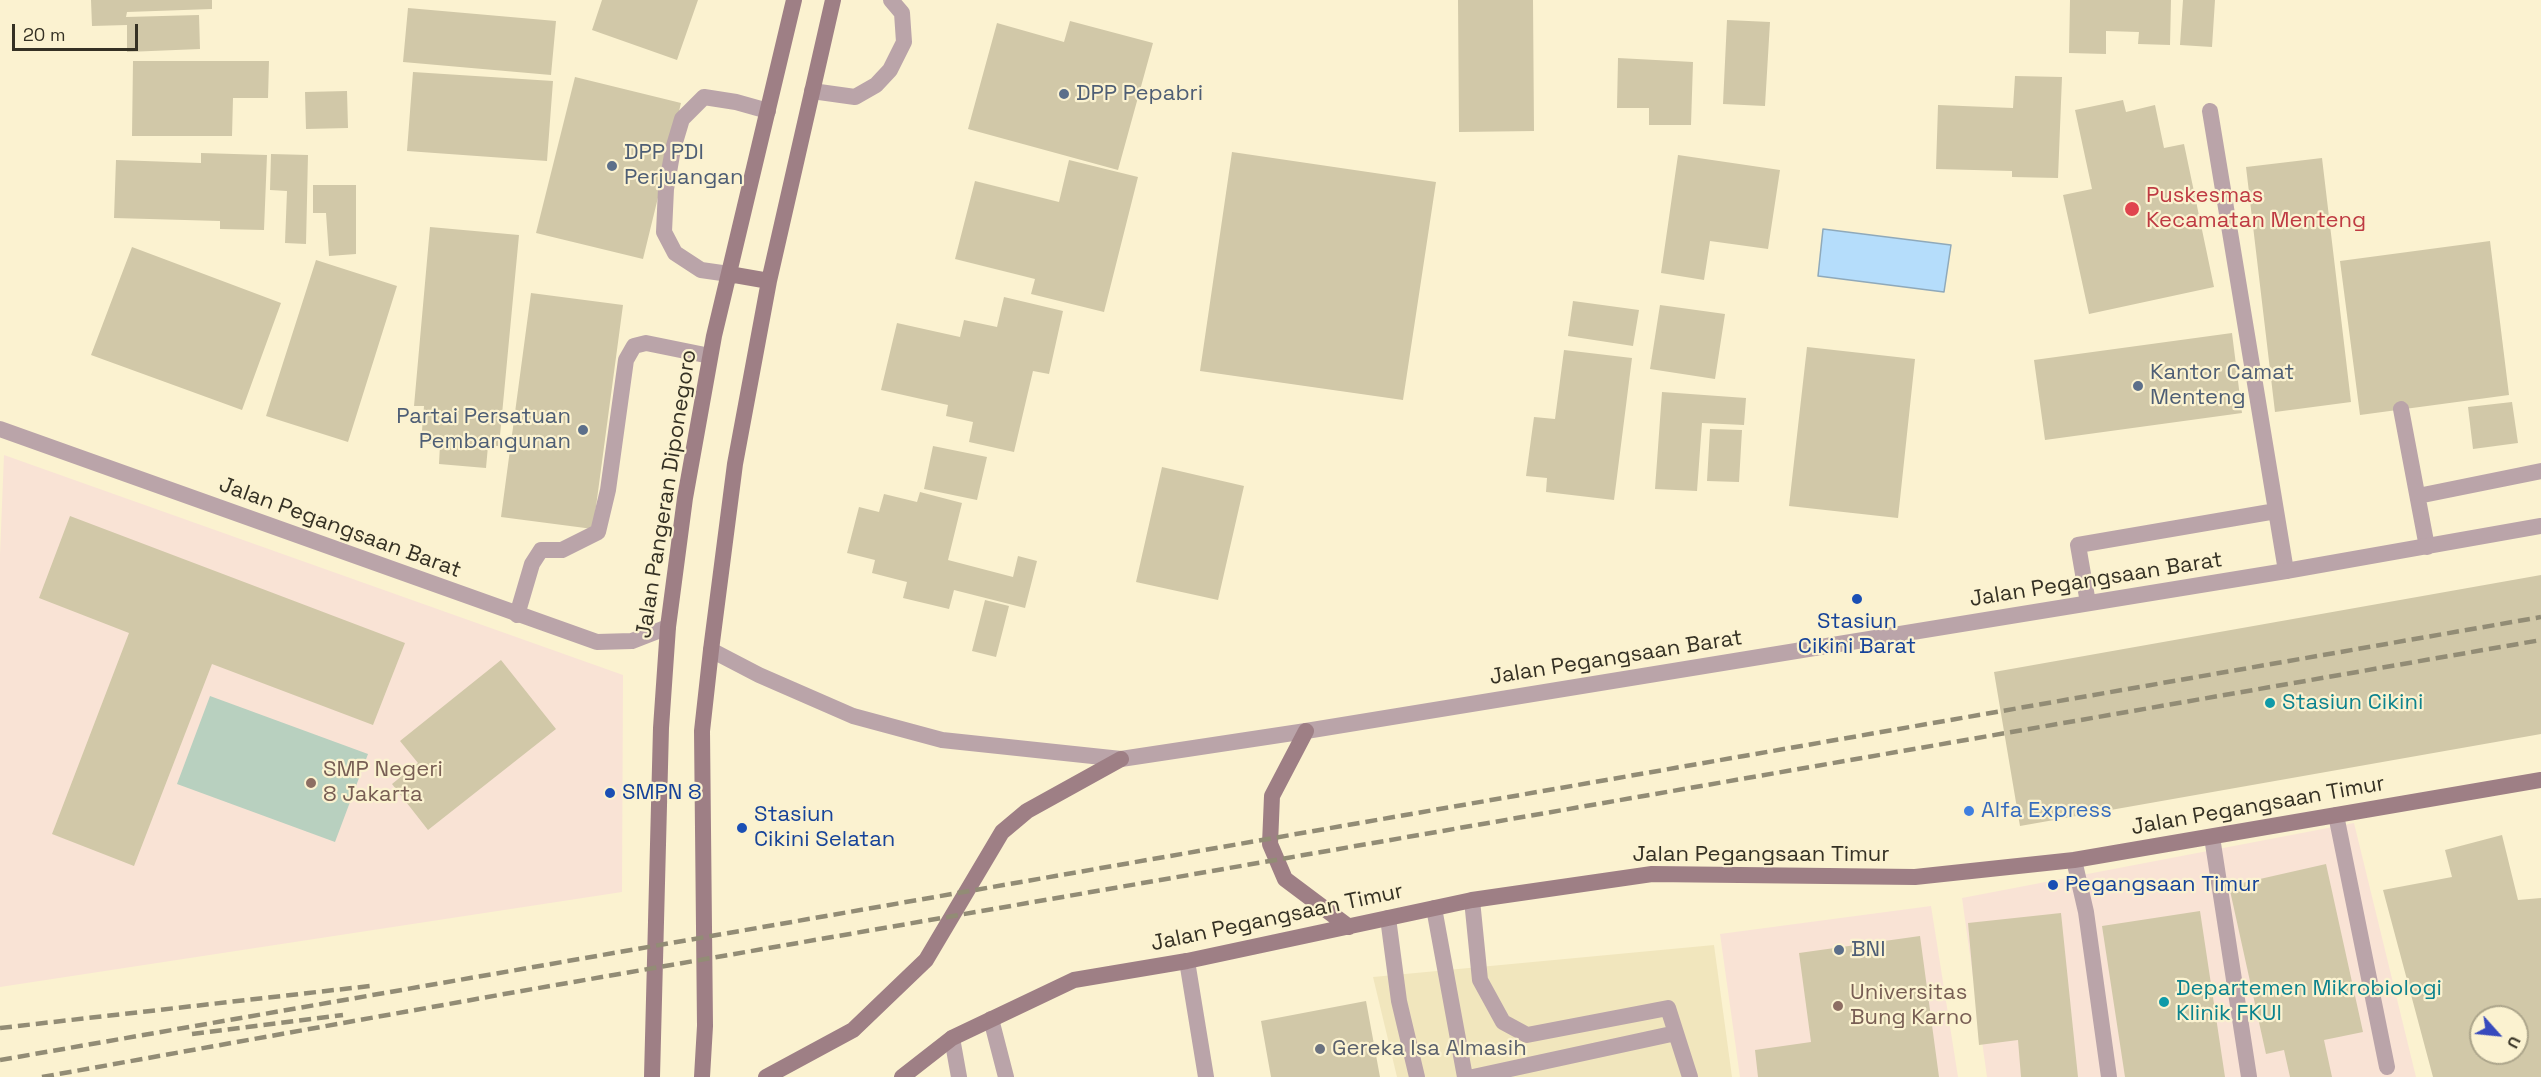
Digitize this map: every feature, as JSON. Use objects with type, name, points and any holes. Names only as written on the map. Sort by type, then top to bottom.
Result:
[{"type":"main road","name":"Jalan Pangeran Diponegoro","points":[[652,1077],[661,740],[668,627],[685,498],[710,356],[794,0]]},
{"type":"main road","points":[[702,1077],[705,1026],[702,731],[711,650],[735,464],[769,281],[833,0]]},
{"type":"main road","points":[[729,274],[769,281]]},
{"type":"main road","points":[[1306,731],[1272,796],[1270,844],[1285,879],[1349,927]]},
{"type":"main road","points":[[766,1077],[853,1030],[926,960],[1002,832],[1027,811],[1121,759]]},
{"type":"main road","name":"Jalan Pegangsaan Timur","points":[[902,1077],[952,1038],[1074,980],[1187,961],[1472,900],[1652,874],[1915,877],[2074,860],[2541,780]]},
{"type":"street","points":[[812,91],[855,97],[876,85],[890,70],[904,42],[902,12],[891,0]]},
{"type":"street","points":[[729,274],[701,270],[675,253],[664,232],[666,189],[681,119],[704,97],[736,102],[768,111]]},
{"type":"street","points":[[2210,111],[2286,572]]},
{"type":"street","points":[[517,615],[532,564],[541,550],[562,550],[598,532],[608,490],[626,360],[634,345],[646,343],[710,356]]},
{"type":"street","points":[[2401,409],[2427,547]]},
{"type":"street","name":"Jalan Pegangsaan Barat","points":[[0,429],[597,642],[632,640],[668,627]]},
{"type":"street","points":[[2418,496],[2541,471]]},
{"type":"street","points":[[2088,603],[2078,545],[2276,511]]},
{"type":"street","name":"Jalan Pegangsaan Barat","points":[[711,650],[759,675],[853,716],[942,740],[1121,759],[2286,572],[2541,526]]},
{"type":"street","points":[[2336,815],[2387,1068]]},
{"type":"street","points":[[2212,837],[2249,1077]]},
{"type":"street","points":[[2074,860],[2086,912],[2109,1077]]},
{"type":"street","points":[[1472,900],[1480,980],[1503,1022],[1527,1035],[1668,1008],[1690,1077]]},
{"type":"street","points":[[1434,908],[1465,1077]]},
{"type":"street","points":[[1388,918],[1399,1001],[1417,1077]]},
{"type":"street","points":[[1187,961],[1206,1077]]},
{"type":"street","points":[[991,1019],[1006,1077]]},
{"type":"street","points":[[1473,1077],[1676,1033]]},
{"type":"street","points":[[952,1038],[959,1077]]},
{"type":"shaded area","name":"SMP Negeri 8 Jakarta","points":[[4,455],[623,675],[622,892],[0,987],[0,555]]},
{"type":"shaded area","points":[[2354,823],[2416,1077],[1987,1077],[1962,898]]},
{"type":"shaded area","name":"Universitas Bung Karno","points":[[1931,906],[1958,1077],[1740,1077],[1720,934]]},
{"type":"shaded area","points":[[1714,945],[1732,1077],[1397,1077],[1373,977]]},
{"type":"green space","points":[[210,696],[368,754],[335,842],[177,784]]},
{"type":"water","points":[[1823,229],[1951,245],[1944,292],[1818,276]]},
{"type":"building","points":[[91,0],[212,0],[212,9],[127,12],[126,17],[199,15],[200,49],[127,52],[127,25],[92,26]]},
{"type":"building","points":[[602,0],[698,0],[677,60],[592,30]]},
{"type":"building","points":[[1458,0],[1533,0],[1534,131],[1459,132]]},
{"type":"building","points":[[2070,0],[2171,0],[2170,45],[2138,44],[2139,32],[2106,31],[2106,54],[2069,53]]},
{"type":"building","points":[[2183,0],[2215,0],[2212,47],[2180,45]]},
{"type":"building","points":[[408,8],[556,21],[551,75],[403,62]]},
{"type":"building","points":[[1727,20],[1770,22],[1765,106],[1723,104]]},
{"type":"building","points":[[1070,21],[1153,43],[1118,170],[968,129],[997,23],[1064,42]]},
{"type":"building","points":[[1618,58],[1693,62],[1691,125],[1649,125],[1649,108],[1617,108]]},
{"type":"building","points":[[133,61],[269,61],[268,98],[233,98],[232,136],[132,136]]},
{"type":"building","points":[[413,72],[553,81],[547,161],[407,151]]},
{"type":"building","points":[[2015,76],[2062,77],[2058,178],[2012,177],[2012,171],[1936,169],[1938,105],[2013,108]]},
{"type":"building","points":[[575,77],[681,103],[643,259],[536,233]]},
{"type":"building","points":[[347,91],[348,128],[306,129],[305,92]]},
{"type":"building","name":"Puskesmas Kecamatan Menteng","points":[[2123,100],[2126,112],[2155,105],[2164,148],[2184,144],[2214,287],[2089,314],[2063,195],[2092,189],[2075,110]]},
{"type":"building","points":[[1232,152],[1436,182],[1403,400],[1200,371]]},
{"type":"building","points":[[201,153],[267,155],[264,230],[220,229],[220,221],[114,218],[116,160],[201,163]]},
{"type":"building","points":[[271,154],[308,155],[306,244],[285,243],[287,191],[270,190]]},
{"type":"building","points":[[1678,155],[1780,170],[1768,249],[1710,241],[1704,280],[1661,273]]},
{"type":"building","points":[[2322,158],[2351,402],[2275,412],[2246,167]]},
{"type":"building","points":[[1069,160],[1138,177],[1104,312],[1031,294],[1035,279],[955,259],[975,181],[1059,202]]},
{"type":"building","points":[[313,185],[356,185],[356,254],[329,256],[326,213],[313,213]]},
{"type":"building","points":[[430,227],[519,235],[499,446],[488,446],[486,468],[439,464],[440,445],[421,443],[424,406],[414,406]]},
{"type":"building","points":[[2490,241],[2509,395],[2360,415],[2340,261]]},
{"type":"building","points":[[132,247],[281,303],[242,410],[91,355]]},
{"type":"building","points":[[316,260],[397,286],[348,442],[266,416]]},
{"type":"building","points":[[531,293],[623,305],[593,529],[501,517]]},
{"type":"building","points":[[1004,297],[1063,311],[1049,374],[1033,371],[1014,452],[969,442],[973,422],[946,416],[948,405],[881,390],[897,323],[960,337],[964,320],[997,327]]},
{"type":"building","points":[[1573,301],[1639,310],[1633,346],[1568,336]]},
{"type":"building","points":[[1660,305],[1725,314],[1715,379],[1650,369]]},
{"type":"building","name":"Kantor Camat Menteng","points":[[2232,333],[2242,413],[2045,440],[2034,360]]},
{"type":"building","points":[[1807,347],[1915,359],[1898,518],[1789,506]]},
{"type":"building","points":[[1564,350],[1632,358],[1614,500],[1546,492],[1547,478],[1526,476],[1534,417],[1555,419]]},
{"type":"building","points":[[1662,392],[1746,398],[1744,425],[1702,423],[1697,491],[1655,489]]},
{"type":"building","points":[[2512,402],[2518,443],[2473,449],[2468,407]]},
{"type":"building","points":[[1710,429],[1742,430],[1739,482],[1707,481]]},
{"type":"building","points":[[933,446],[987,457],[977,500],[924,489]]},
{"type":"building","points":[[1162,467],[1244,486],[1218,600],[1136,582]]},
{"type":"building","points":[[920,492],[962,503],[948,560],[1013,577],[1018,556],[1037,561],[1025,608],[954,590],[949,609],[903,598],[907,582],[872,573],[875,560],[847,553],[859,507],[879,512],[884,494],[917,502]]},
{"type":"building","points":[[70,516],[405,643],[373,725],[212,664],[134,866],[52,834],[129,633],[39,598]]},
{"type":"building","name":"Stasiun Cikini","points":[[2541,575],[2541,734],[2020,826],[1994,672]]},
{"type":"building","points":[[985,600],[1009,606],[996,657],[972,651]]},
{"type":"building","points":[[501,660],[556,729],[428,830],[392,784],[418,763],[400,741]]},
{"type":"building","points":[[2502,835],[2518,900],[2541,898],[2541,1077],[2433,1077],[2383,890],[2452,877],[2445,850]]},
{"type":"building","points":[[2326,864],[2363,1032],[2324,1040],[2332,1077],[2290,1077],[2284,1050],[2266,1054],[2229,886]]},
{"type":"building","name":"Departemen Mikrobiologi Klinik FKUI","points":[[2200,911],[2225,1077],[2125,1077],[2102,926]]},
{"type":"building","points":[[2061,913],[2078,1077],[2021,1077],[2018,1040],[1979,1045],[1968,923]]},
{"type":"building","points":[[1920,936],[1939,1077],[1758,1077],[1755,1050],[1811,1042],[1799,953]]},
{"type":"building","name":"Gereka Isa Almasih","points":[[1366,1001],[1380,1077],[1271,1077],[1261,1021]]},
{"type":"railway","points":[[0,1060],[2541,617]]},
{"type":"railway","points":[[42,1077],[510,993],[2541,640]]},
{"type":"railway","points":[[0,1028],[370,986]]},
{"type":"railway","points":[[192,1034],[343,1015]]},
{"type":"place","name":"DPP Pepabri","points":[[1064,94]]},
{"type":"place","name":"DPP PDI Perjuangan","points":[[612,166]]},
{"type":"place","name":"Puskesmas Kecamatan Menteng","points":[[2132,209]]},
{"type":"place","name":"Kantor Camat Menteng","points":[[2138,386]]},
{"type":"place","name":"Partai Persatuan Pembangunan","points":[[583,430]]},
{"type":"place","name":"Stasiun Cikini Barat","points":[[1857,599]]},
{"type":"place","name":"Stasiun Cikini","points":[[2270,703]]},
{"type":"place","name":"SMP Negeri 8 Jakarta","points":[[311,783]]},
{"type":"place","name":"SMPN 8","points":[[610,793]]},
{"type":"place","name":"Alfa Express","points":[[1969,811]]},
{"type":"place","name":"Stasiun Cikini Selatan","points":[[742,828]]},
{"type":"place","name":"Pegangsaan Timur","points":[[2053,885]]},
{"type":"place","name":"BNI","points":[[1839,950]]},
{"type":"place","name":"Departemen Mikrobiologi Klinik FKUI","points":[[2164,1002]]},
{"type":"place","name":"Universitas Bung Karno","points":[[1838,1006]]},
{"type":"place","name":"Gereka Isa Almasih","points":[[1320,1049]]}]
